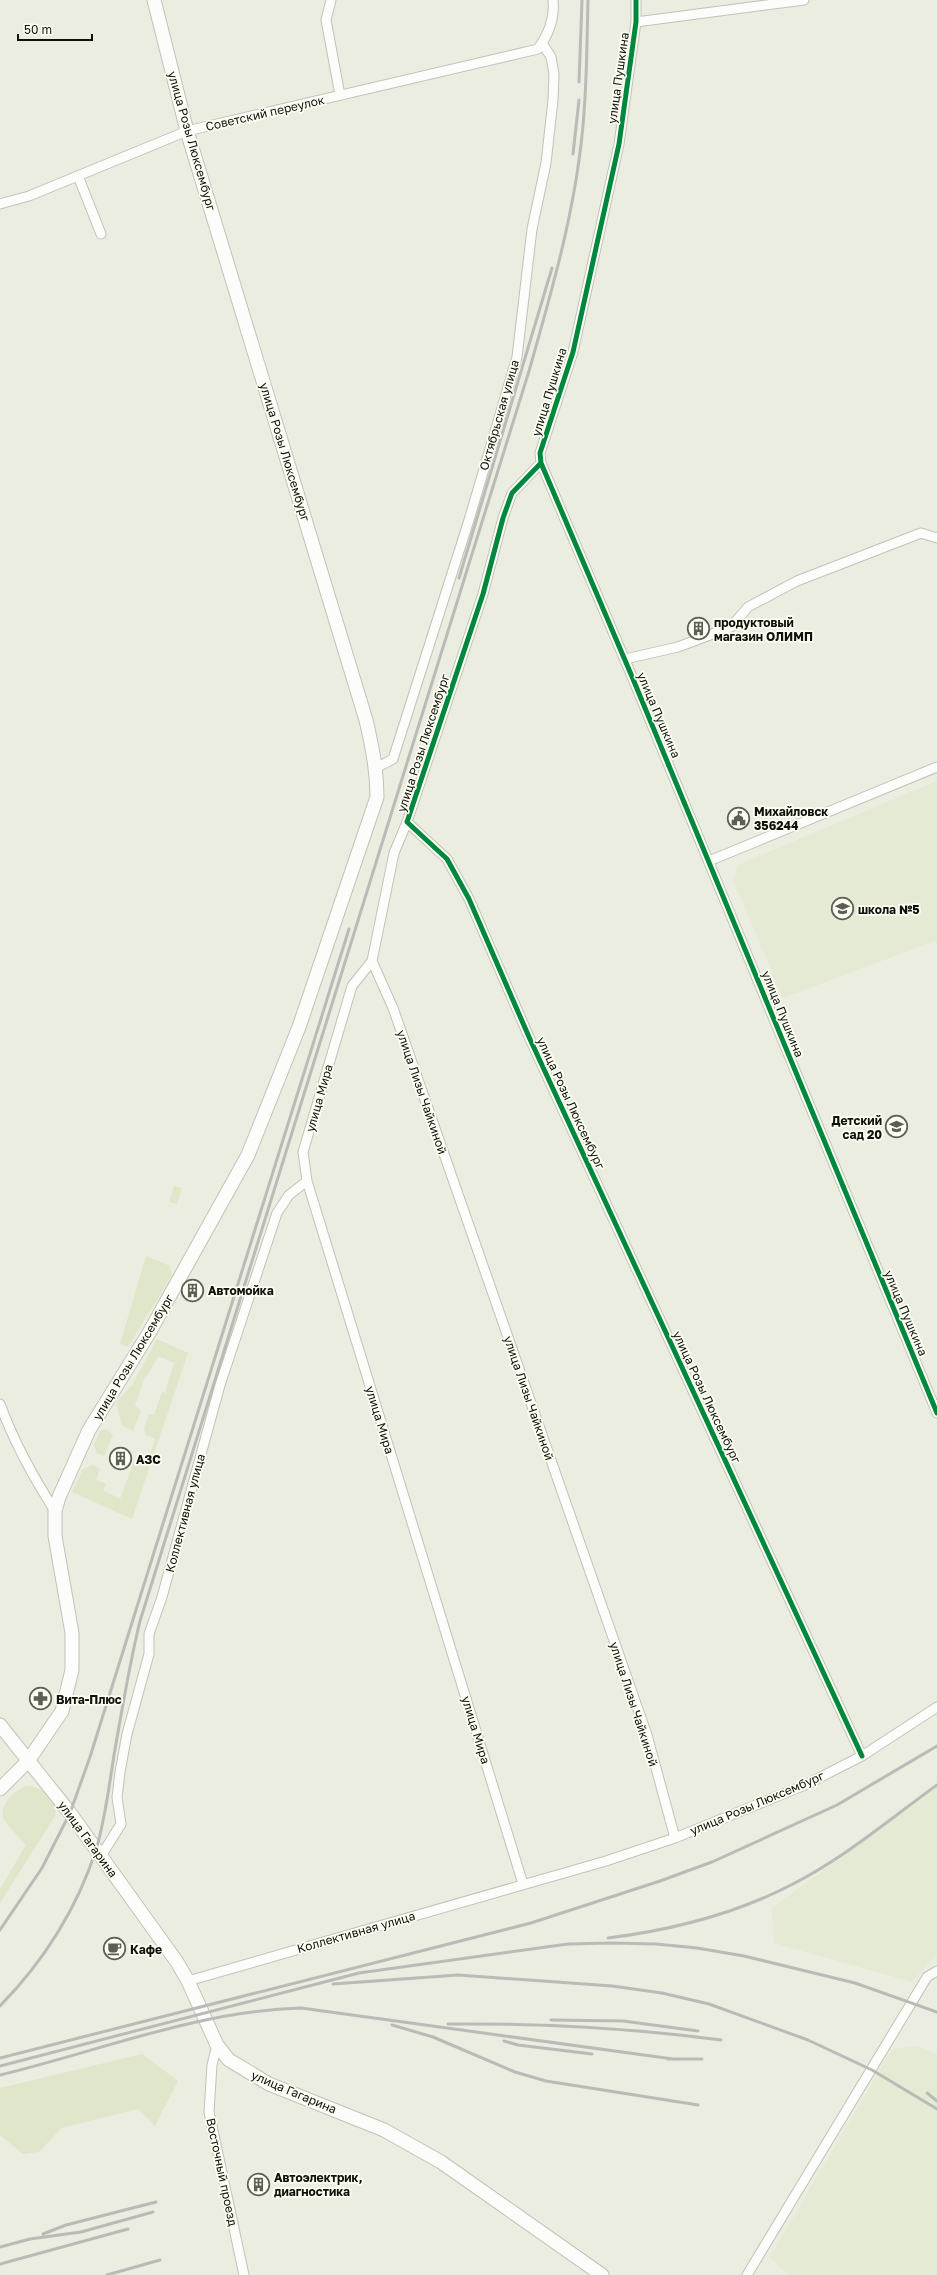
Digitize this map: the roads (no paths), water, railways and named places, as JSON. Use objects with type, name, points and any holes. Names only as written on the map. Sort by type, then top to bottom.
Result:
[{"type":"main road","name":"улица Розы Люксембург","points":[[0,1789],[28,1761],[62,1711],[72,1670],[72,1633],[55,1536],[55,1511],[62,1491],[89,1430],[153,1326],[248,1155],[299,1027],[377,796],[376,768],[366,720],[187,131],[154,0]]},
{"type":"main road","name":"улица Гагарина","points":[[0,1725],[101,1856],[188,1981],[217,2045],[229,2060],[269,2084],[384,2130],[441,2162],[594,2273]]},
{"type":"street","points":[[332,0],[326,20],[340,95]]},
{"type":"street","points":[[540,46],[547,37],[552,22],[553,0]]},
{"type":"street","name":"улица Пушкина","points":[[636,0],[636,22],[619,144],[573,352],[540,453],[541,463],[709,861],[937,1413]]},
{"type":"street","points":[[636,22],[804,0]]},
{"type":"street","name":"Советский переулок","points":[[0,204],[29,196],[187,131],[540,46]]},
{"type":"street","name":"Октябрьская улица","points":[[376,768],[393,759],[399,744],[421,666],[469,520],[516,357],[532,229],[546,163],[553,100],[554,74],[551,57],[540,46]]},
{"type":"street","points":[[78,176],[101,234]]},
{"type":"street","name":"улица Розы Люксембург","points":[[523,1884],[606,1861],[675,1838],[806,1785],[862,1756],[533,1045],[469,898],[447,859],[408,822],[482,594],[505,511],[512,492],[541,463]]},
{"type":"street","points":[[624,658],[678,647],[731,627],[748,607],[797,581],[921,533],[937,538]]},
{"type":"street","points":[[709,861],[937,767]]},
{"type":"street","points":[[372,961],[394,853],[408,822]]},
{"type":"street","name":"улица Мира","points":[[372,961],[352,986],[303,1152],[307,1181],[523,1884]]},
{"type":"street","name":"улица Лизы Чайкиной","points":[[372,961],[393,1008],[647,1735],[675,1838]]},
{"type":"street","name":"Коллективная улица","points":[[101,1856],[121,1824],[117,1797],[120,1772],[127,1734],[149,1654],[149,1634],[162,1597],[220,1385],[277,1212],[289,1195],[307,1181]]},
{"type":"street","points":[[0,1404],[9,1429],[35,1481],[55,1511]]},
{"type":"street","points":[[862,1756],[937,1707]]},
{"type":"street","name":"Коллективная улица","points":[[188,1981],[523,1884]]},
{"type":"street","points":[[747,2275],[927,1977],[937,1971]]},
{"type":"street","name":"Восточный проезд","points":[[217,2045],[212,2065],[209,2112],[244,2275]]},
{"type":"railway","points":[[579,82],[582,0]]},
{"type":"railway","points":[[0,2006],[31,1971],[57,1934],[79,1894],[96,1850],[104,1815],[132,1655],[140,1621],[529,371],[547,308],[570,211],[581,146],[586,85],[588,0]]},
{"type":"railway","points":[[573,154],[579,100]]},
{"type":"railway","points":[[459,578],[552,268]]},
{"type":"railway","points":[[0,1930],[42,1868],[70,1813],[90,1757],[349,929]]},
{"type":"railway","points":[[0,2058],[531,1923],[660,1881],[712,1862],[837,1805],[937,1746]]},
{"type":"railway","points":[[608,1938],[679,1926],[724,1913],[769,1896],[810,1875],[848,1851],[937,1785]]},
{"type":"railway","points":[[0,2066],[359,1973],[568,1944],[656,1944],[697,1948],[744,1956],[855,1983],[937,2012]]},
{"type":"railway","points":[[333,1984],[458,1975],[612,1986],[662,1993],[709,2004],[808,2040],[872,2070],[937,2109]]},
{"type":"railway","points":[[0,2075],[186,2024],[224,2016],[301,2008],[673,2059]]},
{"type":"railway","points":[[551,2020],[623,2021],[698,2031]]},
{"type":"railway","points":[[448,2024],[516,2024],[619,2029],[721,2040]]},
{"type":"railway","points":[[392,2025],[433,2037],[515,2072],[546,2081],[698,2105]]},
{"type":"railway","points":[[504,2041],[518,2045],[592,2054]]},
{"type":"railway","points":[[668,2059],[702,2059]]},
{"type":"railway","points":[[927,2093],[937,2101]]},
{"type":"railway","points":[[43,2234],[66,2225],[156,2202]]},
{"type":"railway","points":[[0,2247],[30,2239],[81,2232],[153,2212]]},
{"type":"railway","points":[[0,2264],[128,2229]]},
{"type":"railway","points":[[107,2275],[160,2260]]},
{"type":"place","name":"продуктовый магазин ОЛИМП","points":[[699,629]]},
{"type":"place","name":"Михайловск 356244","points":[[738,818]]},
{"type":"place","name":"школа №5","points":[[842,909]]},
{"type":"place","name":"Детский сад 20","points":[[897,1127]]},
{"type":"place","name":"Автомойка","points":[[192,1290]]},
{"type":"place","name":"АЗС","points":[[120,1459]]},
{"type":"place","name":"Вита-Плюс","points":[[41,1699]]},
{"type":"place","name":"Кафе","points":[[114,1949]]},
{"type":"place","name":"Автоэлектрик, диагностика","points":[[258,2184]]}]
